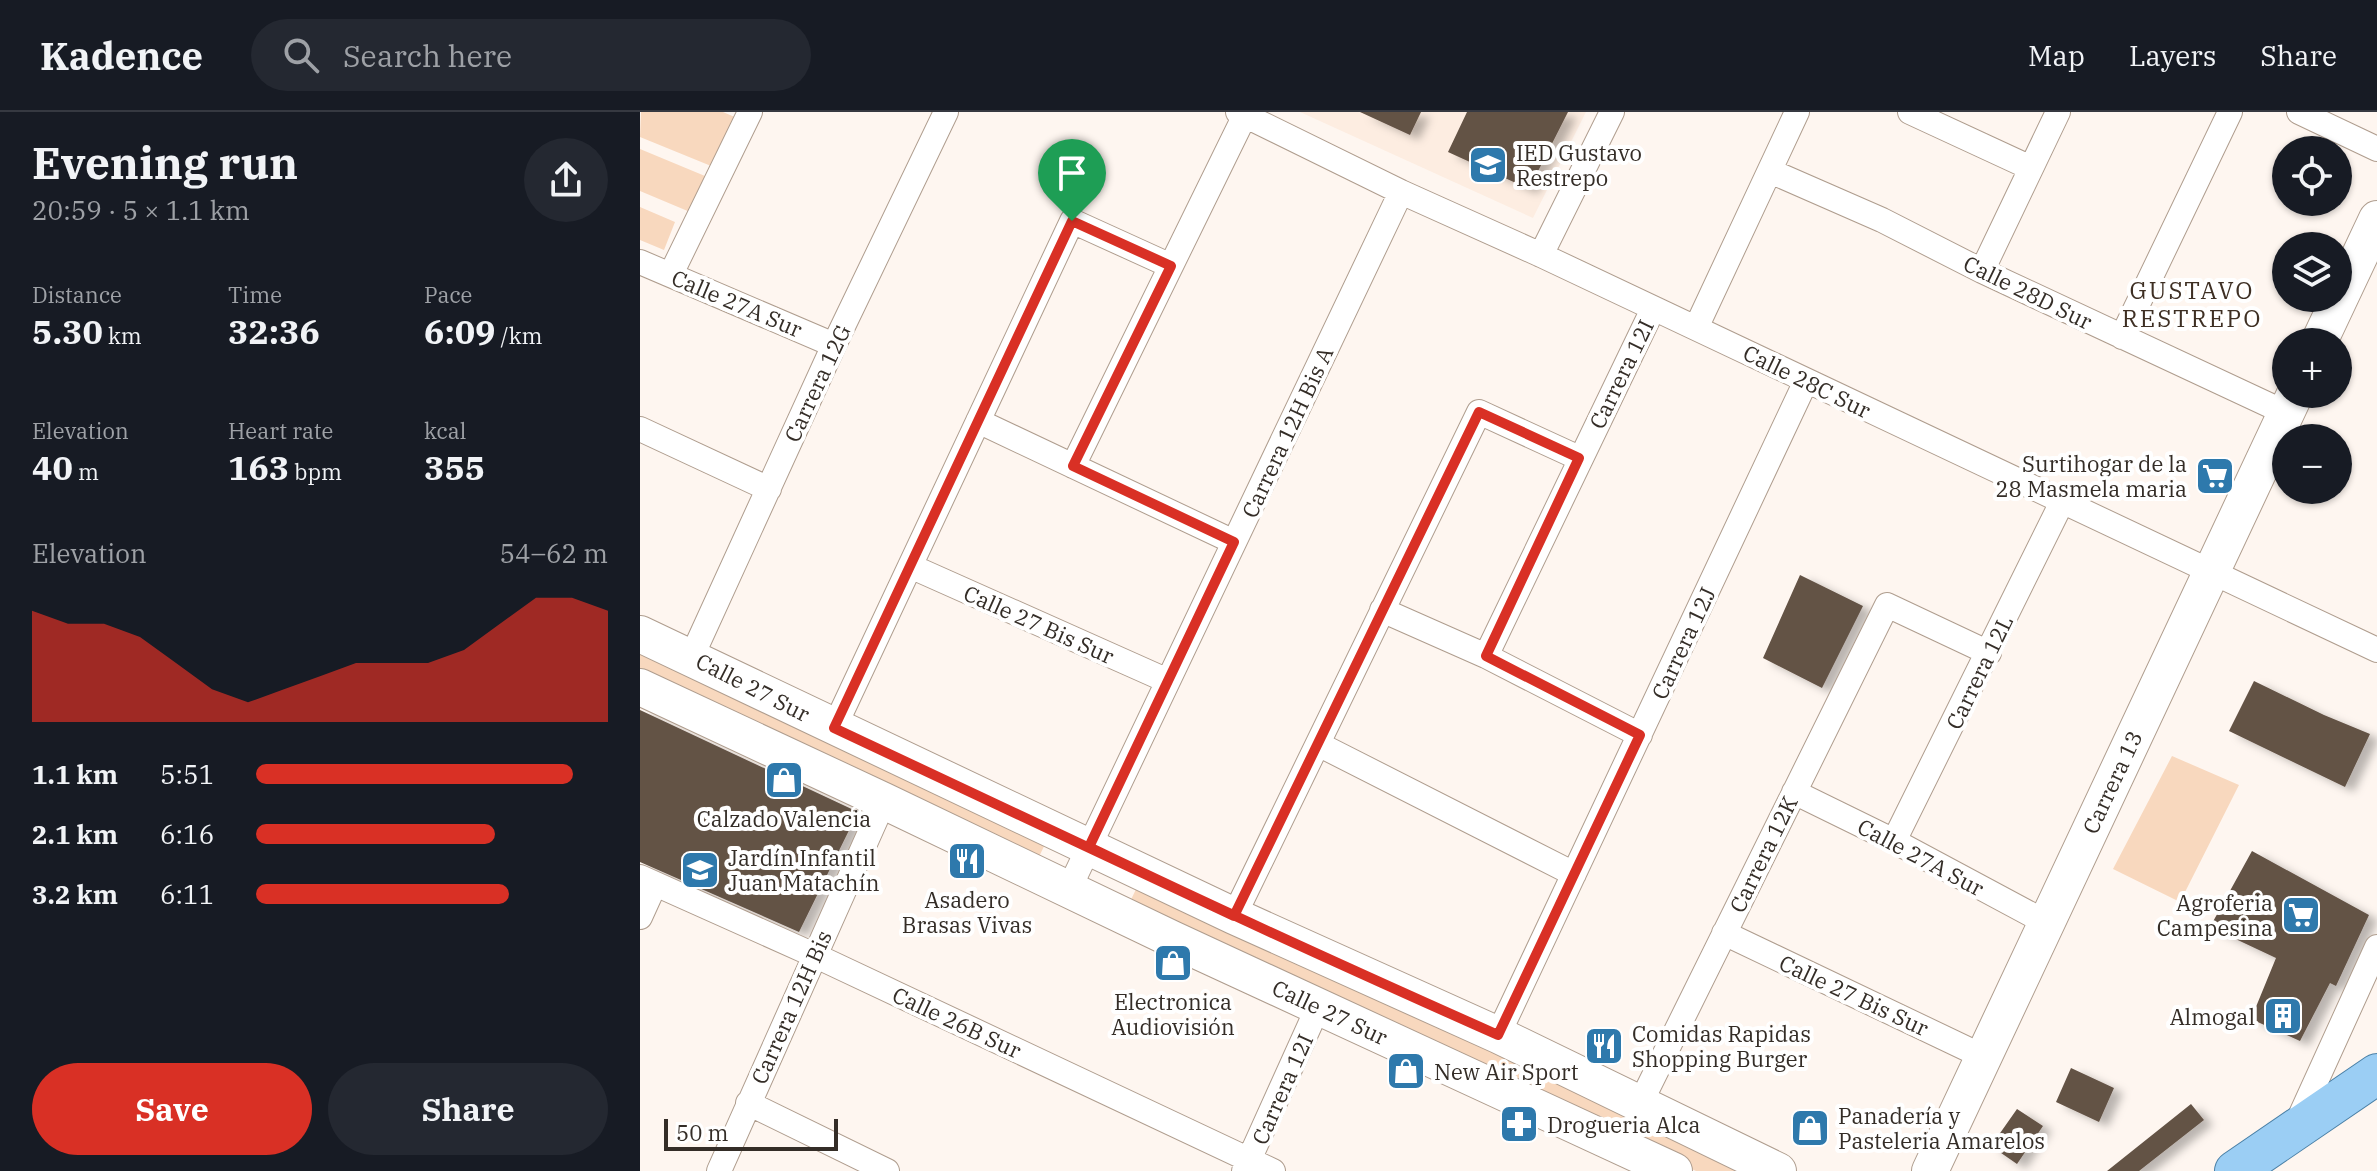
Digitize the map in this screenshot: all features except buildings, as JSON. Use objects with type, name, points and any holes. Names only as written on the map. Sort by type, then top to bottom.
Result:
[{"type":"main road","points":[[2326,328],[2377,219]]},
{"type":"main road","name":"Carrera 13","points":[[1930,1171],[2288,408]]},
{"type":"main road","name":"Calle 27 Sur","points":[[640,634],[692,656],[834,728],[1234,916],[1498,1035],[1778,1171]]},
{"type":"main road","name":"Calle 27 Sur","points":[[640,687],[1674,1171]]},
{"type":"main road","points":[[2235,1171],[2377,1074]]},
{"type":"street","points":[[671,274],[750,112]]},
{"type":"street","name":"Carrera 12G","points":[[692,656],[834,345],[946,112]]},
{"type":"street","points":[[1541,255],[1612,112]]},
{"type":"street","points":[[1696,328],[1797,112]]},
{"type":"street","points":[[1910,112],[2031,168]]},
{"type":"street","points":[[1982,271],[2058,112]]},
{"type":"street","points":[[2122,337],[2230,112]]},
{"type":"street","points":[[2299,112],[2377,149]]},
{"type":"street","points":[[1073,466],[1241,114]]},
{"type":"street","name":"Calle 28C Sur","points":[[1241,114],[2377,650]]},
{"type":"street","name":"Calle 28D Sur","points":[[1770,171],[1882,220],[2122,337],[2272,397]]},
{"type":"street","name":"Carrera 12H Bis A","points":[[1069,889],[1401,192]]},
{"type":"street","points":[[834,728],[1072,221],[1171,266]]},
{"type":"street","name":"Calle 27A Sur","points":[[640,262],[834,345]]},
{"type":"street","name":"Carrera 12I","points":[[1486,656],[1653,309]]},
{"type":"street","name":"Carrera 12J","points":[[1498,1035],[1806,381]]},
{"type":"street","points":[[1234,916],[1479,412],[1579,458]]},
{"type":"street","points":[[978,421],[1234,542]]},
{"type":"street","points":[[640,429],[769,489]]},
{"type":"street","name":"Carrera 12L","points":[[1894,841],[2062,502]]},
{"type":"street","name":"Calle 27 Bis Sur","points":[[910,566],[1168,681]]},
{"type":"street","name":"Carrera 12K","points":[[1640,1104],[1887,605],[1989,653]]},
{"type":"street","points":[[1382,610],[1486,656],[1640,735]]},
{"type":"street","points":[[1318,744],[1574,874]]},
{"type":"street","name":"Calle 27A Sur","points":[[1794,792],[1894,841],[2047,923]]},
{"type":"street","name":"Carrera 12H Bis","points":[[719,1171],[884,801]]},
{"type":"street","points":[[640,917],[648,881]]},
{"type":"street","name":"Calle 26B Sur","points":[[648,881],[814,955],[1247,1166],[1273,1171]]},
{"type":"street","name":"Calle 27 Bis Sur","points":[[1724,933],[1984,1057]]},
{"type":"street","points":[[2294,1129],[2377,947]]},
{"type":"street","name":"Carrera 12I","points":[[1247,1166],[1318,1007]]},
{"type":"street","points":[[748,1103],[887,1171]]},
{"type":"shaded area","points":[[641,112],[723,112],[737,118],[716,168],[640,137]]},
{"type":"shaded area","name":"IED Gustavo Restrepo","points":[[1300,112],[1586,112],[1533,218]]},
{"type":"shaded area","points":[[640,149],[705,176],[690,212],[640,191]]},
{"type":"shaded area","points":[[640,207],[675,222],[664,250],[640,240]]},
{"type":"shaded area","points":[[640,649],[1047,840],[1037,861],[640,676]]},
{"type":"shaded area","points":[[2172,756],[2239,785],[2180,902],[2113,869]]},
{"type":"shaded area","points":[[1138,885],[1749,1171],[1696,1171],[1128,906]]},
{"type":"place","name":"IED Gustavo Restrepo","points":[[1488,165]]},
{"type":"place","name":"Surtihogar de la 28 Masmela maria","points":[[2215,476]]},
{"type":"place","name":"Calzado Valencia","points":[[784,780]]},
{"type":"place","name":"Asadero Brasas Vivas","points":[[967,861]]},
{"type":"place","name":"Jardín Infantil Juan Matachín","points":[[700,870]]},
{"type":"place","name":"Agroferia Campesina","points":[[2301,915]]},
{"type":"place","name":"Electronica Audiovisión","points":[[1173,963]]},
{"type":"place","name":"Almogal","points":[[2283,1016]]},
{"type":"place","name":"Comidas Rapidas Shopping Burger","points":[[1604,1046]]},
{"type":"place","name":"New Air Sport","points":[[1406,1071]]},
{"type":"place","name":"Drogueria Alca","points":[[1519,1124]]},
{"type":"place","name":"Panadería y Pasteleria Amarelos","points":[[1810,1128]]},
{"type":"district","name":"GUSTAVO RESTREPO","points":[[2192,304]]},
{"type":"route","points":[[1072,221],[834,728],[1234,916],[1479,412],[1579,458],[1486,656],[1640,735],[1498,1035],[1234,916],[1089,847],[1234,542],[1073,466],[1171,266],[1072,221]]}]
